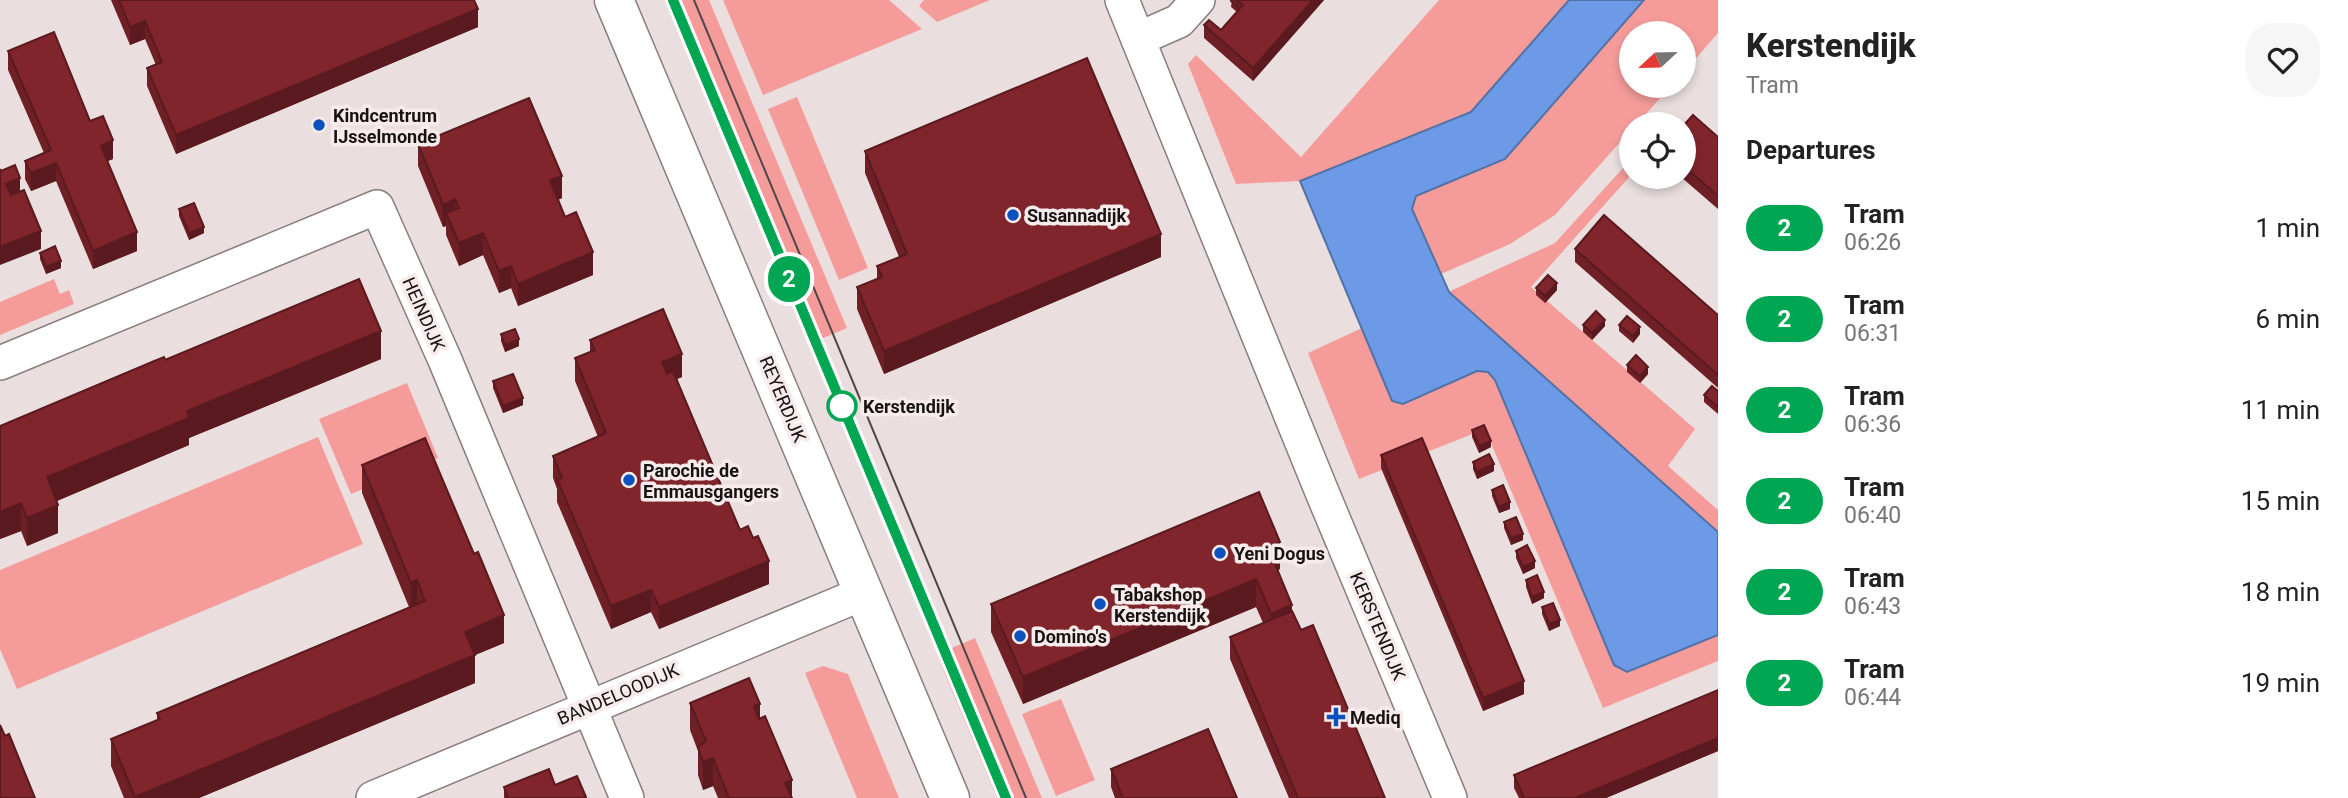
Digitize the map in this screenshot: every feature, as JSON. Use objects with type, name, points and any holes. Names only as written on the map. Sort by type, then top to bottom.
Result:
[{"type":"street","name":"REYERDIJK","points":[[614,0],[950,798]]},
{"type":"street","points":[[1122,0],[1138,39],[1180,21],[1198,0]]},
{"type":"street","name":"KERSTENDIJK","points":[[1138,39],[1450,798]]},
{"type":"street","name":"HEINDIJK","points":[[0,363],[377,207],[450,373],[627,798]]},
{"type":"street","name":"BANDELOODIJK","points":[[373,798],[864,593]]},
{"type":"shaded area","points":[[665,0],[709,0],[847,328],[809,344]]},
{"type":"shaded area","points":[[723,0],[889,0],[922,29],[763,95]]},
{"type":"shaded area","points":[[924,0],[990,0],[937,22],[919,6]]},
{"type":"shaded area","points":[[1439,0],[1569,0],[1471,112],[1300,181],[1236,184],[1188,64],[1196,55],[1301,157]]},
{"type":"shaded area","points":[[1644,0],[1718,0],[1718,33],[1696,58],[1696,21],[1626,21]]},
{"type":"shaded area","points":[[1619,29],[1619,98],[1660,98],[1648,112],[1619,112],[1619,143],[1555,215],[1510,244],[1441,274],[1412,209],[1416,197],[1505,159]]},
{"type":"shaded area","points":[[797,97],[868,268],[839,280],[768,109]]},
{"type":"shaded area","points":[[1619,172],[1619,188],[1531,287],[1695,429],[1668,466],[1718,510],[1718,532],[1448,292],[1555,243]]},
{"type":"shaded area","points":[[54,279],[60,294],[69,290],[74,304],[0,335],[0,302]]},
{"type":"shaded area","points":[[1362,328],[1392,400],[1403,404],[1477,371],[1488,372],[1495,380],[1627,672],[1718,635],[1718,661],[1603,708],[1485,429],[1359,479],[1308,353]]},
{"type":"shaded area","points":[[407,383],[438,458],[351,494],[319,419]]},
{"type":"shaded area","points":[[318,437],[363,544],[17,689],[0,649],[0,570]]},
{"type":"shaded area","points":[[975,638],[1042,798],[997,798],[945,674],[938,654]]},
{"type":"shaded area","points":[[823,666],[848,674],[899,798],[857,798],[805,673]]},
{"type":"shaded area","points":[[1061,699],[1095,780],[1056,796],[1022,714]]},
{"type":"water","points":[[1569,0],[1644,0],[1626,21],[1619,21],[1619,29],[1505,159],[1416,196],[1412,209],[1449,292],[1718,532],[1718,635],[1627,672],[1614,665],[1495,380],[1488,372],[1477,371],[1403,404],[1392,401],[1300,181],[1471,112]]},
{"type":"building","points":[[119,0],[474,0],[478,9],[176,135],[147,68],[162,62],[145,21],[130,27]]},
{"type":"building","points":[[1237,0],[1313,0],[1253,68],[1204,25],[1209,20],[1221,30],[1243,5]]},
{"type":"building","points":[[54,32],[90,121],[103,116],[113,140],[101,146],[137,232],[93,251],[56,163],[31,173],[25,161],[51,150],[8,51]]},
{"type":"building","name":"Susannadijk","points":[[1087,58],[1161,234],[884,351],[857,287],[882,277],[877,266],[907,254],[865,151]]},
{"type":"building","points":[[529,98],[562,176],[550,180],[565,217],[576,212],[593,252],[518,284],[511,266],[499,271],[483,233],[459,243],[446,213],[459,208],[455,199],[443,205],[418,144]]},
{"type":"building","points":[[1696,118],[1718,137],[1718,196],[1696,177]]},
{"type":"building","points":[[15,165],[20,178],[6,184],[11,195],[24,190],[41,231],[0,247],[0,169],[1,171]]},
{"type":"building","points":[[194,203],[204,227],[189,233],[179,209]]},
{"type":"building","points":[[1604,215],[1718,315],[1718,375],[1575,249]]},
{"type":"building","points":[[55,246],[61,261],[46,267],[40,253]]},
{"type":"building","points":[[1548,275],[1557,283],[1545,296],[1536,288]]},
{"type":"building","points":[[359,279],[381,331],[187,411],[189,418],[47,477],[58,505],[27,518],[21,503],[0,512],[0,426]]},
{"type":"building","name":"Parochie de Emmausgangers","points":[[663,309],[682,354],[662,362],[667,374],[673,371],[740,530],[748,526],[753,538],[758,536],[769,561],[659,607],[651,590],[611,606],[557,479],[562,478],[553,456],[606,433],[575,358],[595,350],[590,340]]},
{"type":"building","points":[[1596,311],[1605,320],[1592,333],[1583,325]]},
{"type":"building","points":[[1627,316],[1640,327],[1633,336],[1619,325]]},
{"type":"building","points":[[515,329],[519,339],[505,345],[501,334]]},
{"type":"building","points":[[1636,355],[1648,367],[1640,376],[1627,365]]},
{"type":"building","points":[[513,374],[523,398],[503,406],[493,381]]},
{"type":"building","points":[[1712,386],[1718,391],[1718,407],[1704,395]]},
{"type":"building","points":[[1484,425],[1491,441],[1479,446],[1472,430]]},
{"type":"building","points":[[425,438],[474,554],[478,552],[504,615],[465,632],[475,655],[135,797],[111,739],[160,719],[157,713],[425,601],[417,580],[411,583],[362,465]]},
{"type":"building","points":[[1422,438],[1524,681],[1483,698],[1381,455]]},
{"type":"building","points":[[1489,454],[1494,464],[1477,472],[1473,462]]},
{"type":"building","points":[[1503,485],[1510,502],[1499,507],[1492,490]]},
{"type":"building","points":[[1259,492],[1280,542],[1268,547],[1292,605],[1271,614],[1256,579],[1023,677],[991,604]]},
{"type":"building","points":[[1516,517],[1523,534],[1511,538],[1504,522]]},
{"type":"building","points":[[1527,545],[1535,561],[1523,567],[1516,551]]},
{"type":"building","points":[[1537,575],[1544,592],[1532,597],[1526,580]]},
{"type":"building","points":[[1553,603],[1560,620],[1549,624],[1542,607]]},
{"type":"building","points":[[1292,611],[1301,630],[1313,625],[1385,798],[1298,798],[1230,637]]},
{"type":"building","points":[[749,678],[760,704],[754,706],[759,719],[765,716],[792,780],[785,783],[792,798],[729,798],[713,758],[703,762],[698,747],[706,741],[690,703]]},
{"type":"building","points":[[1718,690],[1718,738],[1575,798],[1524,798],[1514,775]]},
{"type":"building","points":[[0,725],[5,736],[9,734],[35,798],[0,798]]},
{"type":"building","points":[[1208,729],[1237,798],[1123,798],[1111,769]]},
{"type":"building","points":[[549,769],[555,785],[577,776],[586,797],[508,798],[504,787]]},
{"type":"tram line","points":[[673,0],[1006,798]]},
{"type":"tram line","name":"2","points":[[673,0],[1006,798]]},
{"type":"tram line","points":[[694,0],[1026,798]]},
{"type":"place","name":"Kindcentrum IJsselmonde","points":[[319,125]]},
{"type":"place","name":"Susannadijk","points":[[1013,215]]},
{"type":"place","name":"Kerstendijk","points":[[842,406]]},
{"type":"place","name":"Parochie de Emmausgangers","points":[[629,480]]},
{"type":"place","name":"Yeni Dogus","points":[[1220,553]]},
{"type":"place","name":"Tabakshop Kerstendijk","points":[[1100,604]]},
{"type":"place","name":"Domino's","points":[[1020,636]]},
{"type":"place","name":"Mediq","points":[[1336,717]]}]
